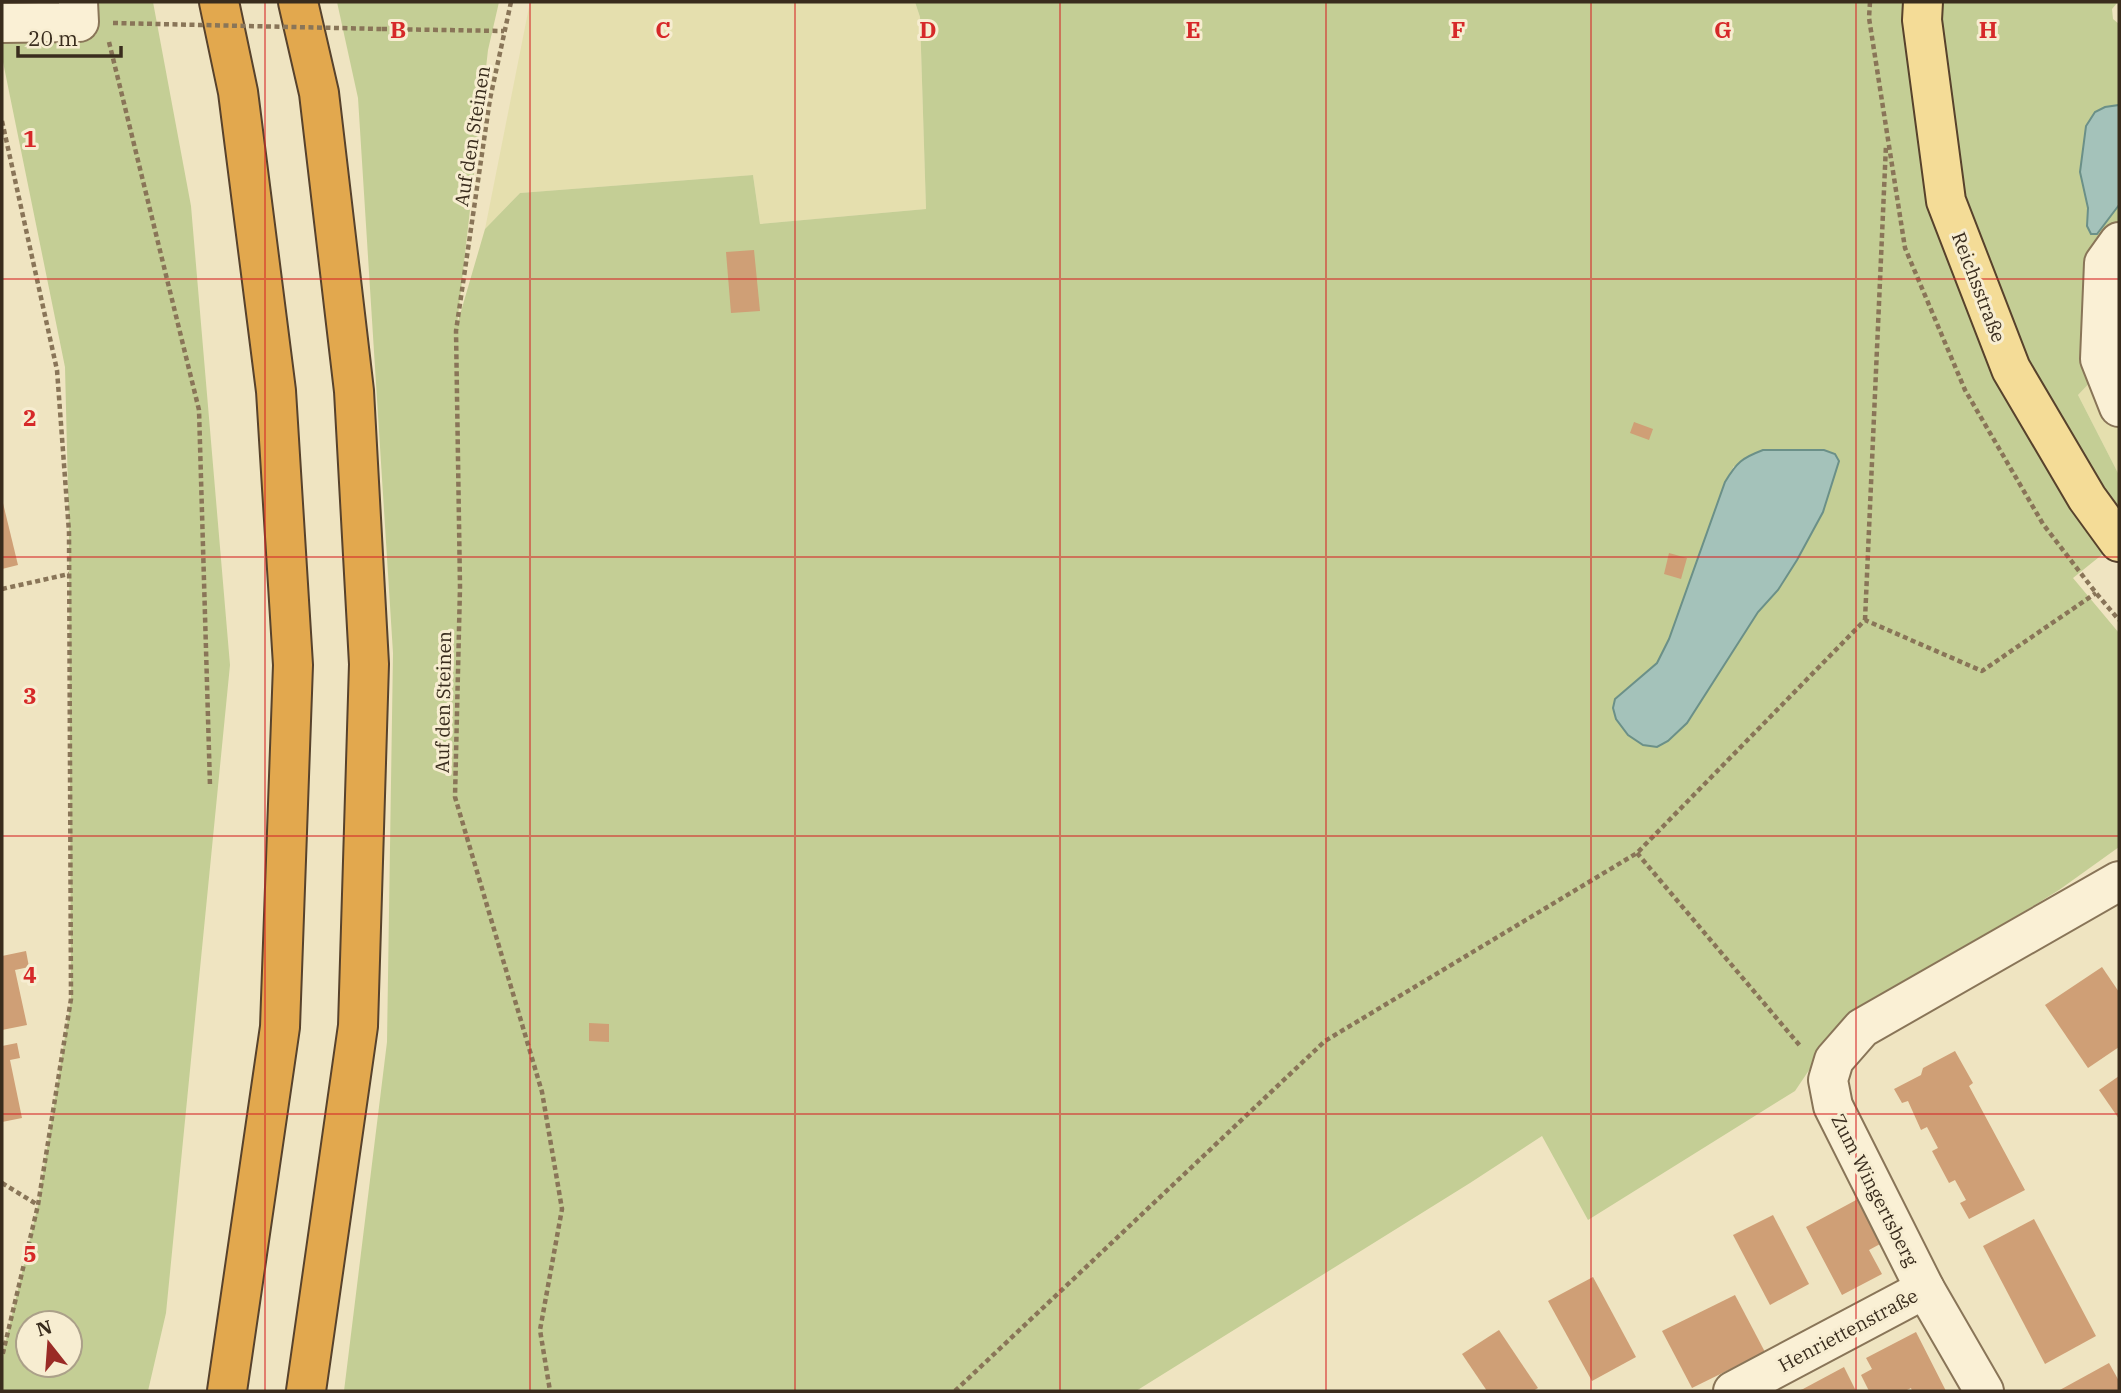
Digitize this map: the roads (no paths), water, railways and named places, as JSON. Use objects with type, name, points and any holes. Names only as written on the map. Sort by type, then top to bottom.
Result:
[{"type":"highway","points":[[219,2],[238,92],[276,391],[293,665],[280,1027],[227,1391]]},
{"type":"highway","points":[[298,2],[319,93],[354,391],[369,664],[358,1026],[306,1391]]},
{"type":"main road","name":"Reichsstraße","points":[[1923,2],[1922,20],[1945,201],[2011,369],[2087,498],[2119,542]]},
{"type":"street","points":[[2,23],[94,21]]},
{"type":"street","points":[[2119,242],[2104,263],[2100,359],[2119,407]]},
{"type":"street","name":"Zum Wingertsberg","points":[[1983,1391],[1925,1289],[1833,1106],[1828,1080],[1834,1060],[1862,1028],[2115,893]]},
{"type":"street","name":"Henriettenstraße","points":[[1733,1391],[1925,1289]]},
{"type":"water","points":[[2119,105],[2119,205],[2097,234],[2091,234],[2087,226],[2088,208],[2080,172],[2086,126],[2095,112]]},
{"type":"water","points":[[1763,450],[1824,450],[1835,454],[1839,461],[1823,512],[1778,590],[1758,612],[1687,723],[1668,741],[1657,747],[1643,745],[1628,735],[1616,719],[1613,708],[1615,699],[1657,663],[1669,639],[1725,482],[1741,462]]}]
